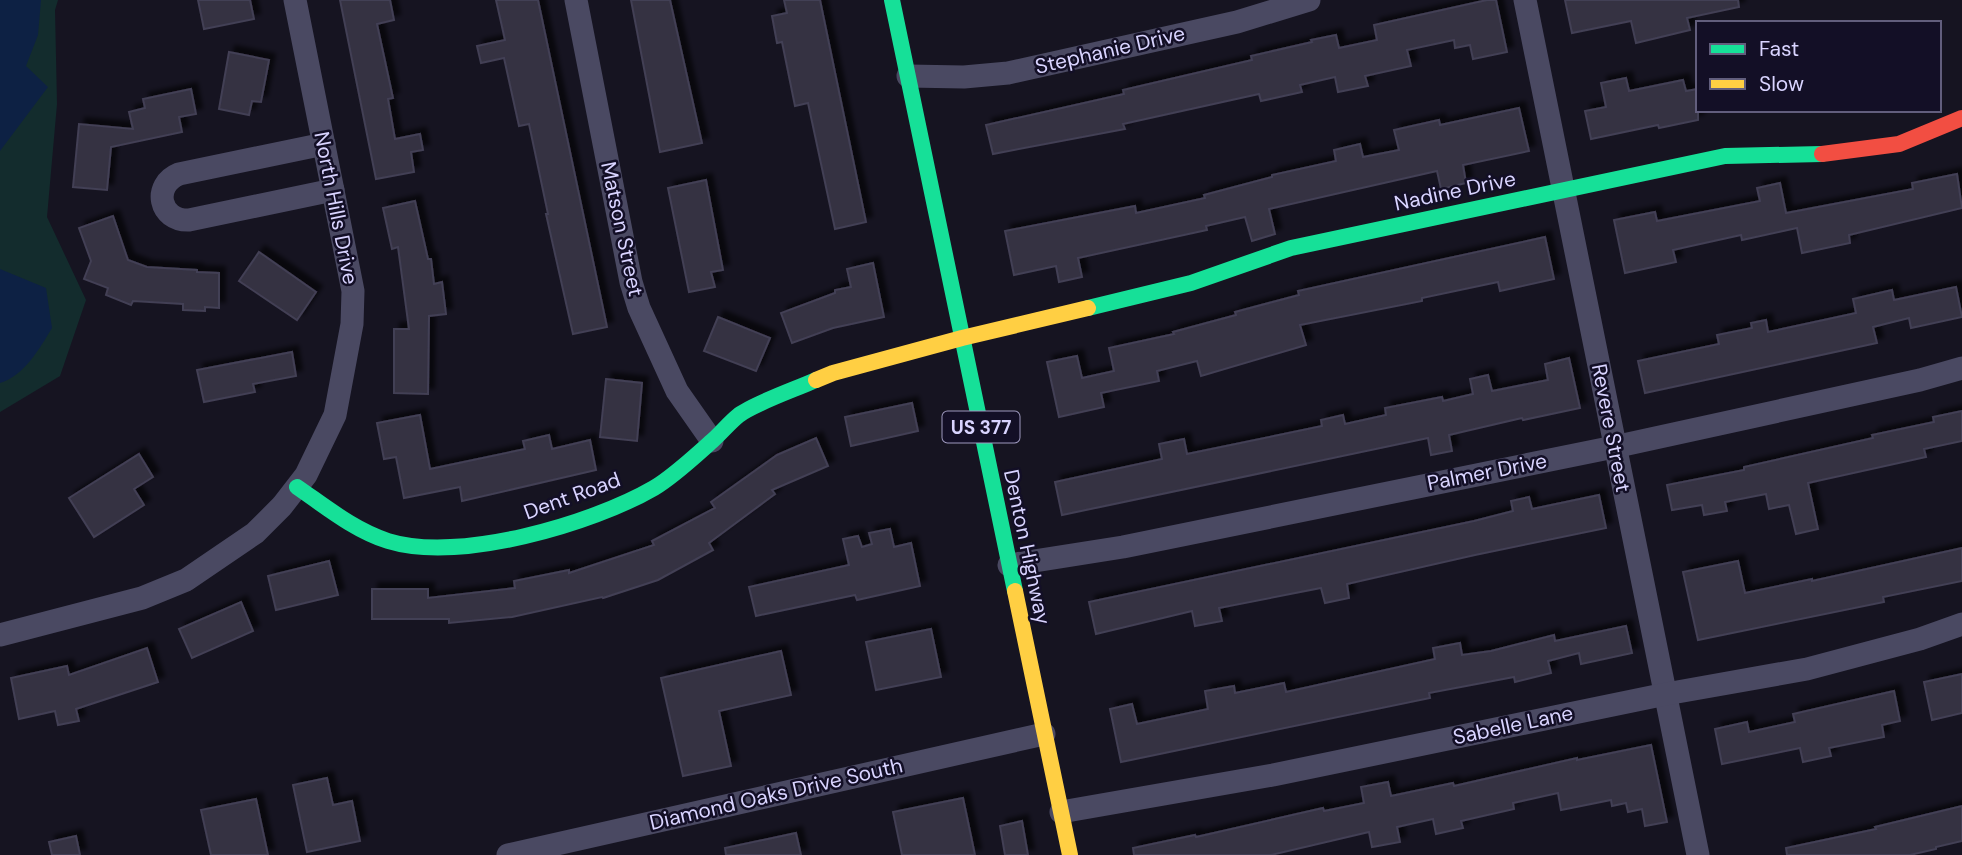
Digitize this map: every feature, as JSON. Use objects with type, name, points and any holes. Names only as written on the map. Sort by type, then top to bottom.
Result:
[{"type":"street","name":"North Hills Drive","points":[[0,635],[142,598],[186,580],[254,533],[282,506],[306,475],[335,415],[352,324],[353,291],[295,0]]},
{"type":"street","name":"Matson Street","points":[[576,0],[631,282],[639,308],[677,391],[712,441]]},
{"type":"street","name":"Denton Highway","points":[[892,0],[1070,855]]},
{"type":"street","name":"Stephanie Drive","points":[[908,76],[964,77],[1008,73],[1237,22],[1309,0]]},
{"type":"street","name":"Revere Street","points":[[1525,0],[1698,855]]},
{"type":"street","name":"Nadine Drive","points":[[962,338],[1191,283],[1291,248],[1726,156],[1821,154],[1899,144],[1962,118]]},
{"type":"street","points":[[324,144],[179,174],[167,181],[161,202],[164,209],[175,218],[189,220],[333,190]]},
{"type":"street","name":"Dent Road","points":[[297,487],[355,527],[389,541],[415,546],[484,545],[521,537],[600,513],[655,487],[712,441],[740,414],[833,373],[962,338]]},
{"type":"street","name":"Palmer Drive","points":[[1009,565],[1136,544],[1614,447],[1920,380],[1962,368]]},
{"type":"street","name":"Sabelle Lane","points":[[1061,812],[1273,775],[1666,694],[1807,668],[1920,639],[1962,624]]},
{"type":"street","name":"Diamond Oaks Drive South","points":[[508,855],[1044,734]]},
{"type":"green space","points":[[0,0],[58,0],[55,10],[57,104],[47,217],[86,300],[60,376],[0,412]]},
{"type":"water","points":[[0,0],[41,0],[38,35],[26,66],[48,87],[0,151]]},
{"type":"water","points":[[0,269],[46,288],[52,328],[24,368],[0,383]]},
{"type":"building","points":[[198,0],[250,0],[254,19],[204,29]]},
{"type":"building","points":[[340,0],[390,0],[394,20],[377,24],[393,98],[388,99],[395,139],[420,134],[423,150],[411,152],[414,172],[376,179]]},
{"type":"building","points":[[496,0],[538,0],[607,327],[573,334],[529,124],[519,126],[504,58],[481,63],[477,46],[505,40]]},
{"type":"building","points":[[631,0],[670,0],[702,143],[660,152]]},
{"type":"building","points":[[784,0],[820,0],[866,222],[835,229],[808,103],[795,106],[782,42],[777,43],[772,16],[787,13]]},
{"type":"building","points":[[1496,0],[1507,52],[1473,59],[1470,45],[1455,48],[1454,40],[1407,50],[1411,66],[1365,76],[1368,86],[1338,92],[1335,77],[1300,85],[1302,92],[1261,101],[1259,94],[1123,124],[1125,129],[993,154],[986,125],[1124,94],[1123,90],[1252,60],[1251,56],[1312,42],[1311,40],[1336,35],[1339,48],[1377,40],[1374,25]]},
{"type":"building","points":[[1565,0],[1738,0],[1739,7],[1687,18],[1690,30],[1636,43],[1631,21],[1572,33]]},
{"type":"building","points":[[229,52],[269,60],[261,102],[252,101],[249,115],[219,109]]},
{"type":"building","points":[[1626,78],[1629,91],[1683,80],[1686,91],[1696,89],[1698,120],[1591,139],[1585,111],[1606,107],[1601,83]]},
{"type":"building","points":[[191,89],[196,114],[179,117],[182,132],[111,147],[107,190],[73,187],[79,124],[133,129],[129,112],[145,108],[143,99]]},
{"type":"building","points":[[1519,108],[1529,151],[1463,165],[1466,183],[1441,189],[1437,171],[1269,209],[1275,234],[1252,241],[1245,217],[1206,226],[1207,230],[1078,258],[1082,277],[1059,282],[1056,266],[1014,275],[1005,231],[1135,206],[1136,213],[1205,198],[1204,195],[1272,175],[1336,161],[1334,150],[1360,144],[1363,157],[1399,150],[1394,130],[1439,120],[1440,125]]},
{"type":"building","points":[[1957,174],[1962,208],[1849,235],[1850,243],[1802,253],[1797,228],[1742,240],[1741,235],[1673,250],[1676,262],[1625,273],[1614,220],[1655,212],[1657,221],[1760,201],[1757,188],[1780,183],[1786,213],[1913,189],[1912,183]]},
{"type":"building","points":[[706,180],[723,270],[711,272],[715,287],[689,292],[668,188]]},
{"type":"building","points":[[415,201],[428,259],[431,259],[434,284],[442,282],[446,314],[429,316],[428,394],[394,393],[394,329],[409,329],[398,247],[392,249],[383,208]]},
{"type":"building","points":[[113,216],[128,260],[147,267],[219,273],[219,308],[205,307],[205,311],[183,310],[183,304],[133,301],[131,305],[106,295],[108,288],[84,279],[91,261],[79,228]]},
{"type":"building","points":[[1545,237],[1554,279],[1500,291],[1498,282],[1422,298],[1422,301],[1300,325],[1306,345],[1201,376],[1197,361],[1157,371],[1159,381],[1101,393],[1104,407],[1059,417],[1047,362],[1077,356],[1082,378],[1114,371],[1109,348],[1174,334],[1173,332],[1236,315],[1235,312],[1299,295],[1298,291]]},
{"type":"building","points":[[259,252],[316,292],[297,320],[239,281]]},
{"type":"building","points":[[873,263],[884,317],[833,328],[792,343],[781,313],[835,293],[835,290],[851,287],[847,269]]},
{"type":"building","points":[[1956,287],[1962,317],[1911,328],[1909,318],[1873,327],[1877,343],[1645,393],[1638,361],[1719,344],[1717,335],[1752,328],[1751,323],[1766,320],[1768,332],[1856,313],[1853,299],[1892,290],[1894,300]]},
{"type":"building","points":[[718,317],[770,338],[756,371],[704,351]]},
{"type":"building","points":[[292,352],[296,376],[253,384],[255,392],[204,402],[197,370]]},
{"type":"building","points":[[1569,358],[1580,408],[1449,435],[1452,451],[1431,455],[1428,438],[1062,515],[1055,482],[1162,459],[1159,444],[1184,439],[1187,454],[1322,426],[1321,420],[1343,415],[1345,424],[1386,415],[1385,408],[1442,397],[1443,401],[1473,394],[1470,379],[1488,375],[1492,391],[1548,380],[1545,364]]},
{"type":"building","points":[[606,379],[642,383],[637,441],[600,437]]},
{"type":"building","points":[[912,403],[918,431],[851,446],[845,417]]},
{"type":"building","points":[[1962,411],[1962,441],[1924,449],[1926,457],[1808,483],[1818,529],[1796,534],[1789,505],[1769,509],[1766,494],[1725,502],[1727,511],[1704,515],[1702,505],[1672,510],[1667,485],[1744,470],[1744,467],[1873,438],[1872,435],[1934,422],[1933,417]]},
{"type":"building","points":[[420,415],[430,469],[525,449],[523,441],[549,435],[552,449],[590,440],[596,470],[462,501],[460,487],[404,498],[396,457],[384,459],[377,423]]},
{"type":"building","points":[[816,438],[828,466],[772,490],[775,494],[709,543],[713,550],[658,580],[603,598],[512,617],[449,623],[449,619],[372,619],[372,589],[428,589],[428,598],[515,588],[514,581],[569,570],[569,573],[654,545],[652,541],[715,508],[711,502],[777,455]]},
{"type":"building","points":[[139,454],[153,477],[134,489],[144,505],[94,537],[69,498]]},
{"type":"building","points":[[1599,495],[1606,528],[1347,584],[1349,598],[1325,603],[1321,588],[1219,608],[1222,621],[1195,626],[1192,611],[1096,634],[1089,602],[1474,521],[1513,511],[1511,501],[1529,497],[1532,509]]},
{"type":"building","points":[[890,529],[894,547],[911,543],[920,586],[857,600],[855,595],[756,616],[749,587],[849,565],[843,539],[858,536],[862,547],[872,544],[869,533]]},
{"type":"building","points":[[1962,548],[1962,581],[1883,597],[1884,602],[1698,640],[1683,572],[1738,561],[1745,593]]},
{"type":"building","points":[[329,561],[338,595],[276,610],[268,576]]},
{"type":"building","points":[[241,602],[253,631],[192,658],[179,629]]},
{"type":"building","points":[[1626,626],[1632,653],[1581,664],[1579,653],[1548,661],[1551,673],[1515,682],[1514,677],[1429,693],[1430,698],[1121,762],[1110,709],[1132,704],[1137,724],[1208,709],[1205,691],[1234,686],[1235,693],[1284,683],[1286,692],[1435,659],[1433,648],[1460,643],[1462,655],[1491,651],[1554,635],[1555,641]]},
{"type":"building","points":[[931,629],[941,677],[876,690],[866,642]]},
{"type":"building","points":[[147,648],[158,682],[76,709],[79,721],[58,725],[55,711],[19,719],[11,678],[67,666],[69,675]]},
{"type":"building","points":[[781,651],[791,695],[719,711],[731,766],[683,776],[661,678]]},
{"type":"building","points":[[1962,674],[1962,713],[1932,720],[1924,682]]},
{"type":"building","points":[[1894,691],[1900,721],[1882,725],[1884,737],[1829,748],[1831,756],[1803,762],[1800,748],[1722,764],[1715,729],[1747,722],[1749,732],[1795,722],[1793,714]]},
{"type":"building","points":[[1651,745],[1667,822],[1645,826],[1642,809],[1628,812],[1626,803],[1612,806],[1611,800],[1561,810],[1558,793],[1513,803],[1514,809],[1461,821],[1463,828],[1436,834],[1433,819],[1397,827],[1400,842],[1372,847],[1369,832],[1271,855],[1134,855],[1133,848],[1195,835],[1196,837],[1323,808],[1324,811],[1364,803],[1361,787],[1388,782],[1391,796],[1453,783],[1454,786],[1577,758]]},
{"type":"building","points":[[327,778],[333,805],[352,801],[360,841],[307,852],[293,785]]},
{"type":"building","points":[[963,798],[975,855],[902,855],[893,812]]},
{"type":"building","points":[[256,799],[268,855],[211,855],[201,810]]},
{"type":"building","points":[[1962,806],[1962,841],[1936,849],[1910,855],[1787,855],[1786,848],[1876,829],[1875,827]]},
{"type":"building","points":[[1022,821],[1028,855],[1005,855],[1000,826]]},
{"type":"building","points":[[796,833],[801,855],[726,855],[725,848]]},
{"type":"building","points":[[76,836],[80,855],[52,855],[49,842]]},
{"type":"traffic: fast","points":[[892,0],[1015,591]]},
{"type":"traffic: fast","points":[[1088,308],[1191,283],[1291,248],[1725,156],[1822,154]]},
{"type":"traffic: fast","points":[[297,487],[352,524],[388,541],[417,547],[451,547],[524,536],[596,515],[628,502],[669,478],[746,410],[816,380]]},
{"type":"traffic: slow","points":[[816,380],[962,338],[1088,308]]},
{"type":"traffic: slow","points":[[1015,591],[1070,855]]},
{"type":"traffic: jam","points":[[1822,154],[1899,144],[1962,118]]}]
